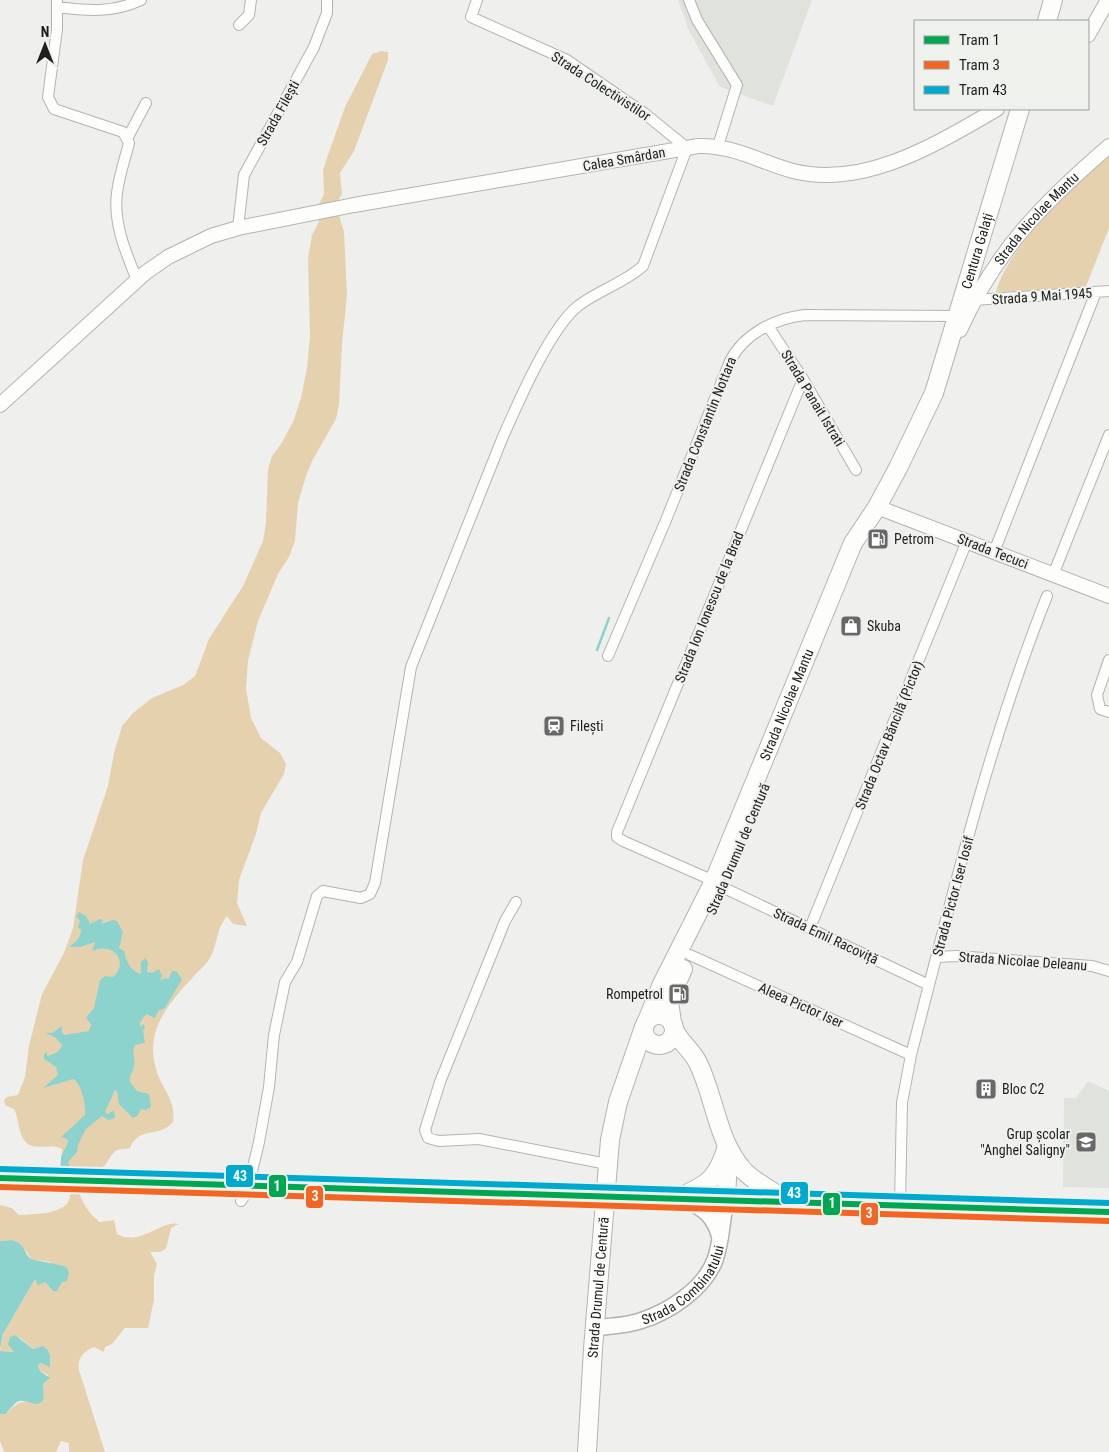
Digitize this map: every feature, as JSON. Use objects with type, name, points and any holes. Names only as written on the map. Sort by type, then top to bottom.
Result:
[{"type":"highway","points":[[1046,20],[1053,0]]},
{"type":"highway","name":"Centura Galați","points":[[934,393],[1020,110]]},
{"type":"highway","points":[[877,507],[912,442],[934,393]]},
{"type":"highway","name":"Strada Drumul de Centură","points":[[630,1067],[647,1049],[667,1035],[669,1001],[673,989],[690,955],[718,884],[855,568],[877,507]]},
{"type":"highway","points":[[718,884],[662,984],[645,1024],[649,1040],[667,1035],[678,1039],[696,1060],[702,1072],[727,1146],[746,1172],[787,1202]]},
{"type":"highway","points":[[645,1024],[655,1015],[669,1019],[667,1035]]},
{"type":"highway","name":"Strada Drumul de Centură","points":[[587,1452],[594,1328],[607,1164],[614,1120],[645,1024]]},
{"type":"highway","points":[[679,1197],[703,1186],[715,1176],[727,1146]]},
{"type":"highway","points":[[726,1199],[727,1146]]},
{"type":"main road","points":[[1089,33],[1108,0]]},
{"type":"main road","name":"Calea Smârdan","points":[[0,406],[137,280],[168,257],[189,246],[238,228],[354,205],[687,148],[718,146],[793,170],[817,174],[841,174],[863,171],[895,160],[945,138],[995,110]]},
{"type":"main road","name":"Strada Nicolae Mantu","points":[[934,393],[974,300],[1002,254],[1031,218],[1109,146]]},
{"type":"main road","name":"Strada Tecuci","points":[[877,507],[1109,596]]},
{"type":"main road","points":[[0,1178],[480,1194],[679,1197],[1109,1212]]},
{"type":"main road","points":[[679,1197],[701,1206],[708,1213],[717,1227],[720,1239]]},
{"type":"main road","name":"Strada Combinatului","points":[[594,1328],[639,1321],[672,1305],[692,1292],[710,1272],[720,1239],[726,1199]]},
{"type":"street","points":[[137,280],[122,242],[116,210],[117,190],[129,143],[128,137],[123,132],[60,112],[51,105],[48,97],[57,29],[57,4],[96,11],[115,10],[142,0]]},
{"type":"street","points":[[239,25],[249,14],[251,0]]},
{"type":"street","name":"Strada Filești","points":[[238,228],[244,175],[314,47],[327,13],[327,0]]},
{"type":"street","name":"Strada Colectivistilor","points":[[477,0],[471,17],[566,60],[644,113],[687,148]]},
{"type":"street","points":[[689,0],[697,20],[737,85],[718,146]]},
{"type":"street","points":[[128,137],[146,103]]},
{"type":"street","points":[[240,1202],[247,1192],[259,1142],[269,1086],[274,1035],[286,982],[297,962],[317,896],[322,891],[361,898],[370,894],[375,884],[411,666],[502,439],[528,386],[566,318],[594,295],[633,275],[643,266],[687,148]]},
{"type":"street","name":"Strada 9 Mai 1945","points":[[974,300],[1109,291]]},
{"type":"street","points":[[994,552],[1096,292]]},
{"type":"street","name":"Strada Constantin Nottara","points":[[608,656],[736,348],[768,326],[794,316],[956,316]]},
{"type":"street","name":"Strada Panait Istrati","points":[[768,326],[803,380],[856,470]]},
{"type":"street","name":"Strada Ion Ionescu de la Brad","points":[[616,834],[803,380]]},
{"type":"street","points":[[1053,575],[1109,435]]},
{"type":"street","name":"Strada Octav Băncilă (Pictor)","points":[[810,928],[967,541]]},
{"type":"street","name":"Strada Pictor Iser Iosif","points":[[900,1204],[902,1103],[912,1055],[929,985],[995,742],[1026,649],[1047,596]]},
{"type":"street","points":[[1109,660],[1097,695],[1100,709],[1109,712]]},
{"type":"street","name":"Strada Emil Racoviță","points":[[616,834],[623,841],[718,884],[929,985]]},
{"type":"street","points":[[516,902],[505,921],[447,1065],[425,1130],[428,1138],[439,1141],[479,1139],[607,1164]]},
{"type":"street","name":"Aleea Pictor Iser","points":[[690,955],[912,1055]]},
{"type":"street","name":"Strada Nicolae Deleanu","points":[[937,957],[956,956],[1092,966],[1109,971]]},
{"type":"shaded area","points":[[678,0],[812,0],[773,106],[720,87],[689,31]]},
{"type":"shaded area","points":[[381,51],[388,52],[388,60],[354,151],[340,173],[342,194],[336,205],[344,232],[347,295],[339,405],[336,419],[312,461],[306,476],[298,503],[295,541],[289,557],[278,574],[258,621],[248,661],[246,689],[251,718],[261,738],[280,753],[286,764],[284,774],[261,813],[256,834],[239,880],[237,903],[247,926],[233,924],[227,916],[220,927],[214,950],[208,961],[169,1005],[157,1027],[153,1051],[155,1065],[170,1099],[174,1114],[173,1122],[161,1130],[139,1137],[130,1148],[117,1150],[105,1165],[88,1174],[79,1185],[79,1192],[90,1213],[100,1222],[114,1220],[117,1234],[134,1237],[165,1225],[179,1224],[171,1228],[166,1249],[160,1252],[150,1252],[157,1264],[154,1276],[154,1300],[148,1328],[125,1328],[112,1344],[105,1347],[104,1352],[94,1347],[84,1353],[79,1362],[79,1370],[105,1452],[69,1452],[69,1443],[61,1441],[56,1452],[4,1452],[0,1441],[0,1414],[6,1414],[11,1408],[20,1403],[44,1398],[43,1384],[47,1381],[48,1375],[40,1371],[38,1366],[40,1363],[50,1366],[51,1358],[40,1347],[33,1349],[19,1337],[15,1352],[0,1351],[3,1334],[35,1279],[45,1282],[53,1291],[57,1291],[50,1262],[31,1259],[27,1252],[11,1240],[0,1241],[0,1205],[12,1208],[19,1215],[41,1214],[64,1206],[68,1202],[70,1195],[69,1188],[60,1169],[62,1149],[52,1146],[37,1147],[28,1144],[22,1136],[14,1109],[5,1105],[4,1100],[7,1097],[18,1095],[25,1077],[29,1046],[42,994],[64,953],[73,928],[83,860],[108,786],[114,753],[122,726],[133,713],[152,698],[183,685],[195,676],[209,639],[243,586],[263,541],[266,522],[268,469],[272,456],[293,422],[301,398],[307,368],[310,336],[308,258],[312,235],[319,222],[317,208],[324,194],[323,170],[345,107],[372,54]]},
{"type":"shaded area","points":[[1109,153],[1109,228],[1085,289],[996,292],[1002,275],[1027,237],[1061,199]]},
{"type":"shaded area","name":"Grup școlar \"Anghel Saligny\"","points":[[1088,1081],[1109,1091],[1109,1188],[1063,1187],[1064,1098],[1076,1098]]},
{"type":"water","points":[[79,912],[86,916],[90,924],[100,919],[103,920],[101,924],[113,920],[117,921],[123,932],[119,948],[124,951],[131,968],[134,970],[141,974],[141,962],[145,958],[148,962],[147,972],[152,973],[159,969],[162,976],[160,980],[167,978],[168,980],[172,971],[176,971],[182,979],[165,1008],[158,1011],[155,1018],[146,1014],[140,1022],[140,1027],[144,1024],[145,1028],[143,1030],[145,1043],[135,1045],[133,1053],[134,1068],[130,1082],[137,1091],[149,1094],[151,1107],[146,1110],[141,1109],[138,1115],[133,1118],[119,1104],[117,1091],[115,1090],[105,1112],[108,1114],[114,1110],[115,1118],[109,1120],[102,1116],[86,1129],[78,1145],[77,1152],[68,1162],[75,1182],[61,1177],[61,1157],[68,1142],[67,1139],[61,1137],[85,1115],[84,1101],[79,1085],[73,1079],[43,1088],[58,1075],[56,1067],[44,1059],[44,1054],[47,1052],[47,1056],[54,1054],[62,1045],[55,1037],[45,1033],[52,1033],[62,1026],[62,1033],[65,1035],[89,1031],[91,1024],[86,1018],[94,1008],[100,980],[105,976],[113,977],[120,966],[117,955],[113,951],[100,949],[92,951],[95,942],[80,947],[69,947],[80,935],[81,929],[78,928],[80,920],[76,917]]},
{"type":"water","points":[[11,1240],[19,1243],[31,1259],[64,1266],[69,1273],[67,1281],[62,1282],[57,1291],[53,1291],[45,1282],[38,1285],[35,1279],[3,1334],[0,1349],[0,1241]]},
{"type":"water","points":[[15,1335],[33,1349],[43,1346],[48,1350],[50,1367],[40,1363],[38,1366],[40,1371],[50,1378],[43,1384],[44,1396],[40,1403],[34,1404],[20,1401],[6,1414],[0,1414],[0,1351],[14,1352],[8,1344],[10,1337]]},
{"type":"waterway","points":[[597,650],[609,618]]},
{"type":"tram line","name":"43","points":[[0,1169],[1109,1203]]},
{"type":"tram line","name":"1","points":[[0,1178],[1109,1212]]},
{"type":"tram line","name":"3","points":[[0,1187],[1109,1221]]},
{"type":"place","name":"Petrom","points":[[878,539]]},
{"type":"place","name":"Skuba","points":[[851,626]]},
{"type":"place","name":"Filești","points":[[554,726]]},
{"type":"place","name":"Rompetrol","points":[[679,994]]},
{"type":"place","name":"Bloc C2","points":[[986,1089]]},
{"type":"place","name":"Grup școlar \"Anghel Saligny\"","points":[[1086,1142]]}]
